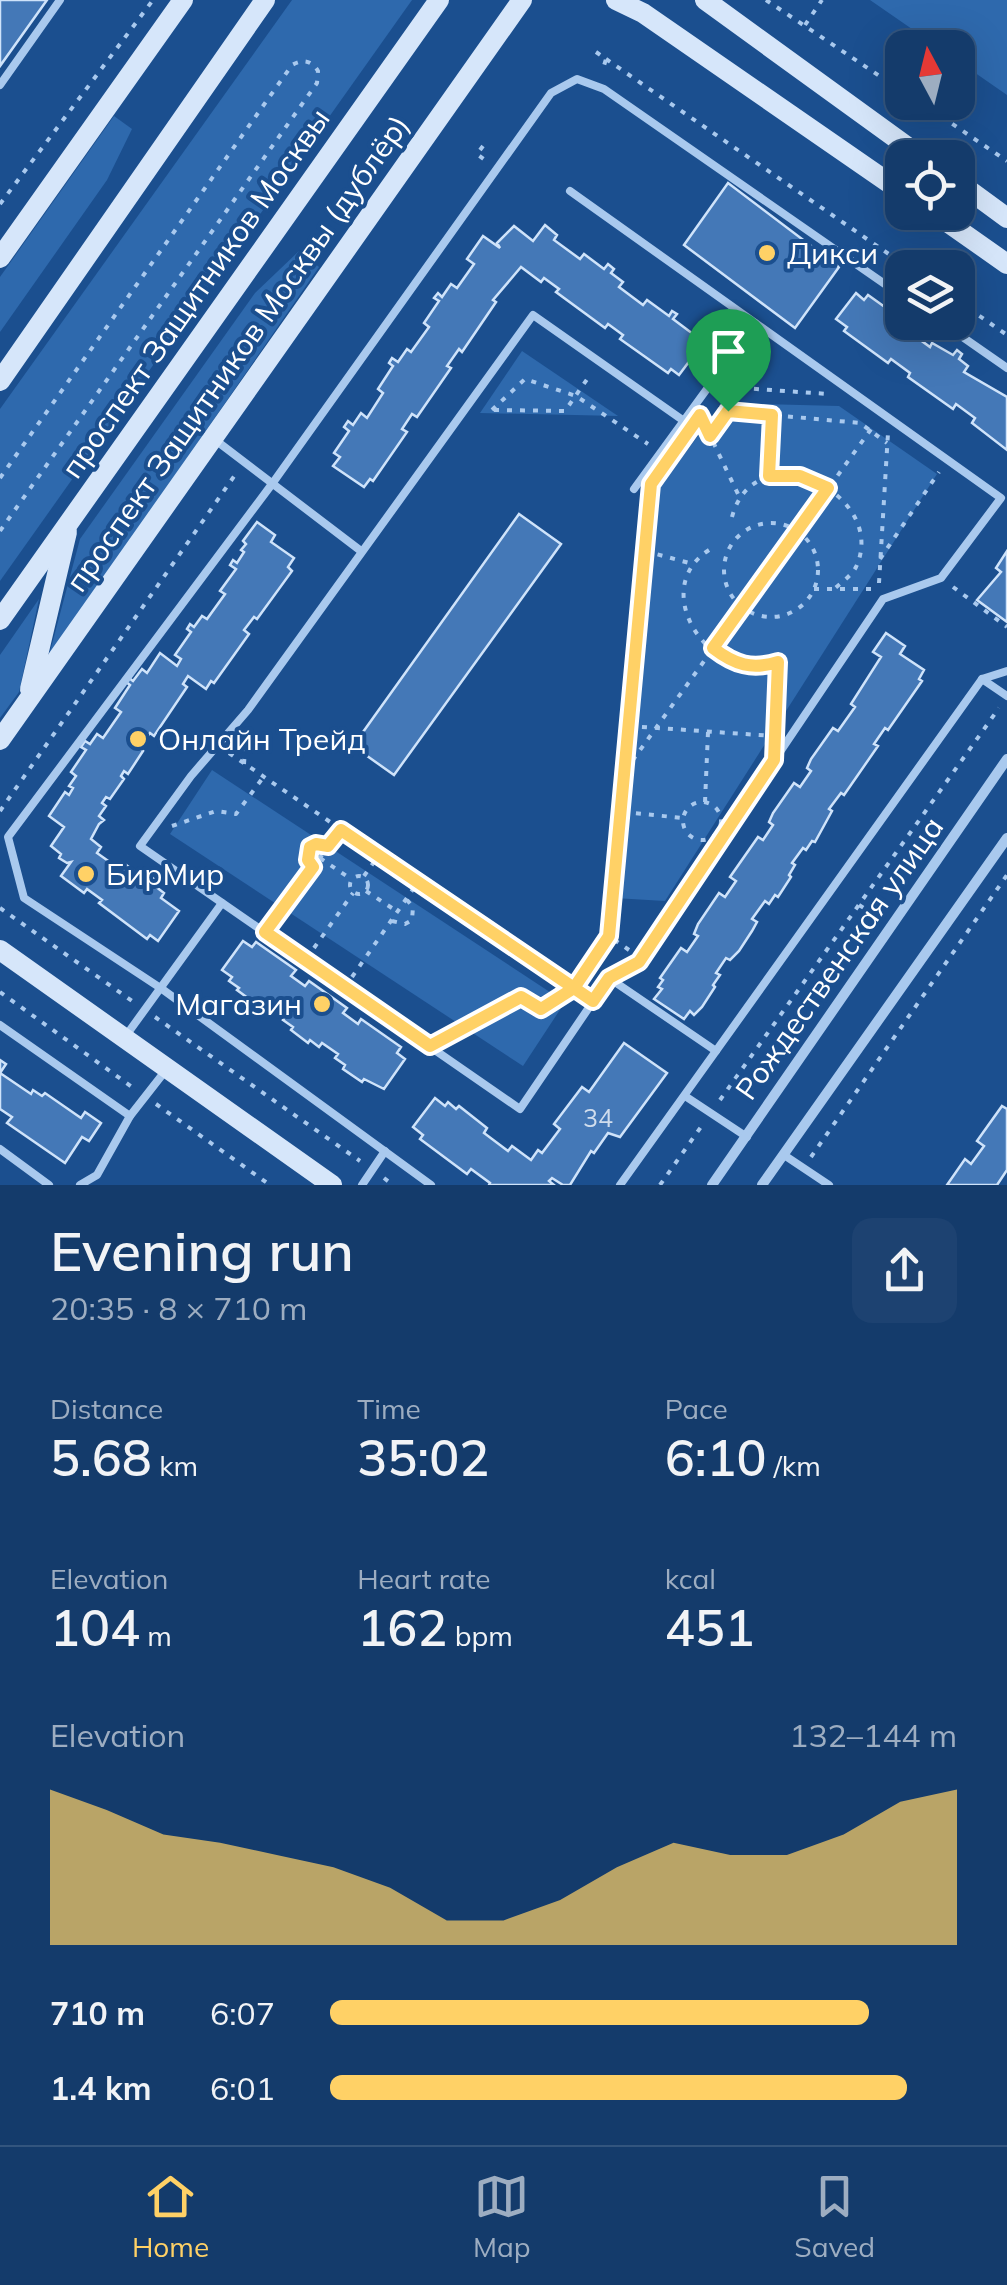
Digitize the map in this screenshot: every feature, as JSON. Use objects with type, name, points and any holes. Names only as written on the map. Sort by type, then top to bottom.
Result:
[{"type":"main road","points":[[0,258],[182,0]]},
{"type":"main road","points":[[0,380],[265,0]]},
{"type":"main road","name":"проспект Защитников Москвы","points":[[0,620],[438,0]]},
{"type":"main road","name":"проспект Защитников Москвы (дублёр)","points":[[0,740],[522,0]]},
{"type":"main road","points":[[616,0],[642,12],[885,180]]},
{"type":"main road","points":[[705,0],[898,140]]},
{"type":"main road","points":[[975,194],[1007,218]]},
{"type":"main road","points":[[959,230],[1007,264]]},
{"type":"main road","points":[[27,701],[70,520]]},
{"type":"main road","points":[[0,950],[332,1185]]},
{"type":"street","name":"Рождественская улица","points":[[712,1185],[1007,759]]},
{"type":"street","points":[[762,1185],[1007,838]]},
{"type":"lane","points":[[0,85],[60,0]]},
{"type":"lane","points":[[432,1185],[162,988],[24,898],[8,838],[272,484],[550,93],[577,79],[597,87],[885,284]]},
{"type":"lane","points":[[570,191],[1001,498],[941,578],[883,599],[641,958],[609,978],[520,1109],[140,846],[248,710],[534,314],[687,425]]},
{"type":"lane","points":[[634,490],[687,425],[755,323]]},
{"type":"lane","points":[[967,340],[1007,368]]},
{"type":"lane","points":[[214,439],[361,551]]},
{"type":"lane","points":[[620,1185],[982,679],[1007,671]]},
{"type":"lane","points":[[982,679],[1007,696]]},
{"type":"lane","points":[[124,1038],[222,903]]},
{"type":"lane","points":[[609,978],[716,1051]]},
{"type":"lane","points":[[0,1024],[130,1116]]},
{"type":"lane","points":[[80,1185],[96,1175],[130,1116],[167,1069]]},
{"type":"lane","points":[[685,1096],[746,1136]]},
{"type":"lane","points":[[0,1150],[49,1185]]},
{"type":"lane","points":[[362,1185],[385,1151]]},
{"type":"lane","points":[[784,1155],[829,1185]]},
{"type":"path","points":[[0,204],[152,0]]},
{"type":"path","points":[[766,0],[885,80]]},
{"type":"path","points":[[805,26],[822,0]]},
{"type":"path","points":[[596,52],[885,252]]},
{"type":"path","points":[[0,478],[292,65],[303,60],[314,66],[317,83],[0,532]]},
{"type":"path","points":[[597,87],[606,60]]},
{"type":"path","points":[[947,120],[1007,160]]},
{"type":"path","points":[[483,146],[477,154],[490,164]]},
{"type":"path","points":[[975,313],[1007,335]]},
{"type":"path","points":[[464,409],[565,412],[599,361]]},
{"type":"path","points":[[492,410],[525,379],[576,396],[654,448]]},
{"type":"path","points":[[720,387],[839,395]]},
{"type":"path","points":[[710,436],[728,411],[860,424],[888,443]]},
{"type":"path","points":[[624,771],[882,414]]},
{"type":"path","points":[[687,425],[700,415],[740,498]]},
{"type":"path","points":[[769,476],[772,415]]},
{"type":"path","points":[[814,589],[878,589],[888,430],[902,439]]},
{"type":"path","points":[[880,560],[948,460]]},
{"type":"path","points":[[0,811],[244,462]]},
{"type":"path","points":[[732,516],[740,498],[769,476],[800,476],[840,496],[850,509],[860,540],[855,569],[834,588]]},
{"type":"path","points":[[430,1046],[521,997],[541,1009],[574,988],[609,936],[651,484]]},
{"type":"path","points":[[764,524],[797,532],[806,539],[818,565],[814,589],[803,605],[778,616],[762,616],[742,608],[733,599],[725,572],[734,540],[764,524]]},
{"type":"path","points":[[645,550],[693,564]]},
{"type":"path","points":[[709,550],[693,564],[683,585],[686,618],[702,640],[729,660],[747,667],[778,662],[774,760]]},
{"type":"path","points":[[941,578],[1007,626]]},
{"type":"path","points":[[660,1185],[1007,696]]},
{"type":"path","points":[[628,726],[775,736]]},
{"type":"path","points":[[705,802],[708,731]]},
{"type":"path","points":[[217,746],[593,1001]]},
{"type":"path","points":[[149,834],[216,811],[236,814],[264,777]]},
{"type":"path","points":[[705,802],[713,805],[723,818],[714,835],[704,840],[688,834],[683,818],[690,806],[705,802]]},
{"type":"path","points":[[621,812],[683,818]]},
{"type":"path","points":[[265,932],[341,830]]},
{"type":"path","points":[[313,867],[308,860],[310,847],[328,846]]},
{"type":"path","points":[[320,858],[351,879],[364,876],[379,856]]},
{"type":"path","points":[[364,876],[368,881],[366,890]]},
{"type":"path","points":[[803,1168],[1007,876]]},
{"type":"path","points":[[351,879],[353,892]]},
{"type":"path","points":[[344,988],[418,882]]},
{"type":"path","points":[[306,960],[353,892],[366,890],[398,912]]},
{"type":"path","points":[[392,921],[405,924],[412,920],[413,908],[406,900]]},
{"type":"path","points":[[0,908],[393,1185]]},
{"type":"path","points":[[609,936],[641,958]]},
{"type":"shaded area","points":[[292,0],[412,0],[0,581],[0,409]]},
{"type":"shaded area","points":[[870,0],[1007,0],[1007,95],[975,73],[975,30],[913,30]]},
{"type":"shaded area","points":[[114,116],[132,129],[107,180],[0,332],[0,277]]},
{"type":"shaded area","points":[[299,251],[319,267],[48,659],[80,539],[255,293]]},
{"type":"shaded area","points":[[522,351],[618,416],[480,413]]},
{"type":"shaded area","points":[[723,403],[839,406],[937,474],[665,901],[614,898],[660,486]]},
{"type":"shaded area","points":[[39,599],[19,692],[0,718],[0,655]]},
{"type":"shaded area","points":[[212,770],[565,1002],[523,1066],[170,834]]},
{"type":"building","points":[[0,0],[47,0],[0,66]]},
{"type":"building","points":[[728,183],[839,267],[795,328],[684,245]]},
{"type":"building","points":[[545,225],[557,235],[554,240],[580,259],[584,254],[604,269],[608,264],[614,269],[611,273],[623,282],[619,287],[643,305],[647,300],[669,316],[672,311],[677,314],[673,319],[693,334],[699,326],[716,339],[703,356],[696,352],[691,365],[688,363],[679,375],[671,369],[668,373],[620,339],[623,335],[608,324],[605,328],[556,292],[559,289],[544,278],[541,282],[521,267],[493,300],[496,302],[462,352],[459,349],[447,366],[451,368],[417,417],[412,414],[402,429],[407,432],[373,481],[370,479],[364,487],[333,466],[340,457],[334,453],[349,431],[344,427],[348,421],[353,425],[361,413],[367,418],[383,393],[378,389],[393,366],[389,363],[392,358],[398,362],[407,349],[411,352],[429,327],[424,323],[439,301],[434,298],[438,293],[442,297],[451,284],[457,288],[474,264],[467,259],[483,236],[500,248],[497,243],[514,226],[533,241]]},
{"type":"building","points":[[856,293],[864,300],[868,295],[885,307],[885,340],[920,340],[953,355],[957,350],[962,354],[959,359],[968,366],[964,372],[1007,397],[1007,450],[972,423],[975,418],[956,404],[953,409],[908,377],[910,373],[891,359],[888,363],[844,331],[847,327],[836,319]]},
{"type":"building","points":[[519,514],[561,544],[394,775],[353,746]]},
{"type":"building","points":[[257,522],[275,535],[271,542],[294,558],[288,567],[292,571],[257,619],[254,617],[244,630],[249,634],[214,683],[211,681],[206,689],[188,676],[183,684],[187,687],[154,736],[150,733],[128,774],[124,771],[124,779],[110,799],[106,797],[102,803],[106,806],[99,816],[104,820],[91,839],[101,847],[97,853],[121,870],[125,864],[147,881],[150,876],[154,879],[151,883],[164,893],[161,898],[179,911],[158,941],[150,935],[147,939],[99,903],[102,900],[87,889],[84,893],[61,876],[71,862],[59,858],[61,854],[51,846],[64,827],[49,816],[65,792],[69,795],[73,788],[69,786],[76,776],[71,772],[86,750],[81,747],[85,741],[90,744],[97,734],[103,738],[121,712],[115,708],[130,685],[126,682],[129,678],[133,681],[142,669],[147,673],[160,653],[177,666],[181,659],[175,655],[191,632],[187,629],[190,624],[194,627],[202,616],[207,619],[225,594],[220,591],[236,569],[230,565],[233,560],[237,563],[244,552],[243,541]]},
{"type":"building","points":[[1007,551],[1007,622],[977,600],[1001,572],[996,568]]},
{"type":"building","points":[[886,633],[905,646],[900,654],[924,670],[919,679],[922,681],[874,744],[878,746],[844,795],[841,793],[829,809],[832,811],[815,842],[806,850],[803,848],[792,863],[795,865],[791,877],[778,897],[775,895],[769,904],[765,901],[752,919],[757,922],[752,931],[739,951],[730,960],[726,958],[716,973],[720,975],[702,1007],[694,1015],[690,1011],[684,1019],[654,999],[662,989],[658,987],[663,980],[660,978],[681,948],[687,952],[698,936],[694,934],[698,924],[719,893],[725,897],[736,881],[730,877],[758,837],[763,840],[773,825],[769,822],[773,813],[794,783],[800,787],[811,771],[807,768],[811,759],[833,728],[838,731],[855,707],[851,704],[881,657],[873,652]]},
{"type":"building","points":[[243,941],[252,947],[256,942],[296,970],[291,976],[305,986],[309,981],[347,1008],[343,1013],[358,1024],[361,1019],[401,1047],[397,1053],[405,1059],[384,1089],[364,1079],[362,1082],[343,1069],[345,1065],[335,1058],[338,1054],[322,1043],[319,1047],[310,1040],[308,1043],[291,1030],[293,1027],[283,1020],[286,1016],[271,1006],[268,1009],[258,1001],[256,1004],[237,990],[229,981],[232,977],[222,970]]},
{"type":"building","points":[[624,1043],[667,1073],[620,1137],[608,1133],[594,1153],[591,1151],[570,1185],[552,1178],[549,1181],[554,1185],[489,1185],[471,1169],[467,1174],[420,1139],[423,1135],[413,1127],[435,1098],[445,1106],[448,1102],[456,1109],[459,1106],[508,1151],[512,1146],[531,1160],[538,1150],[542,1153],[560,1129],[554,1124],[582,1087],[589,1092]]},
{"type":"building","points":[[0,1073],[31,1094],[33,1090],[42,1096],[45,1093],[81,1118],[85,1112],[101,1123],[89,1141],[82,1137],[65,1163],[7,1123],[12,1117],[0,1109]]},
{"type":"building","points":[[1002,1106],[1007,1109],[1007,1170],[997,1185],[947,1185],[965,1159],[971,1164],[984,1146],[977,1141]]},
{"type":"place","name":"Дикси","points":[[767,253]]},
{"type":"place","name":"Онлайн Трейд","points":[[138,739]]},
{"type":"place","name":"БирМир","points":[[86,874]]},
{"type":"place","name":"Магазин","points":[[322,1004]]},
{"type":"route","points":[[728,411],[710,436],[700,415],[651,484],[609,936],[574,988],[341,830],[328,846],[310,847],[308,860],[313,867],[265,932],[430,1046],[521,997],[541,1009],[574,988],[593,1001],[609,978],[639,962],[774,760],[778,662],[747,667],[713,648],[828,488],[800,476],[769,476],[772,415],[728,411]]}]
